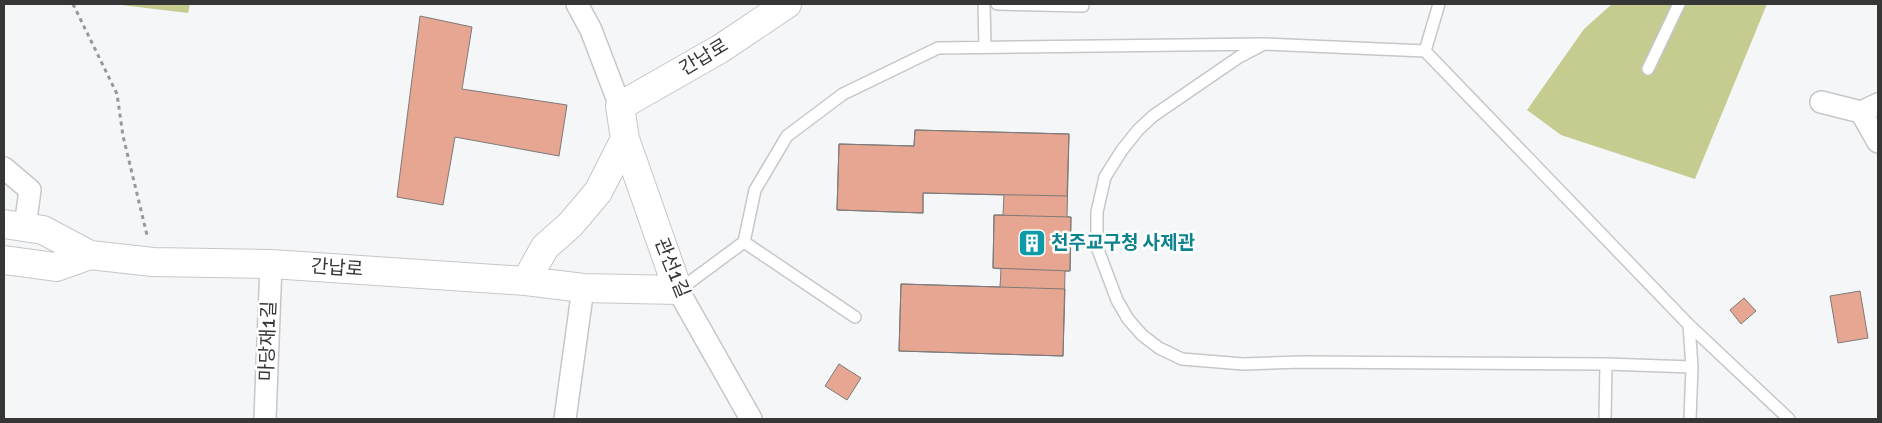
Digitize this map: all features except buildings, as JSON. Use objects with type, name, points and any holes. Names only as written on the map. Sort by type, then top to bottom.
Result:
[{"type":"street","points":[[577,4],[591,30],[620,106]]},
{"type":"street","name":"간납로","points":[[620,106],[720,48],[787,4]]},
{"type":"street","points":[[1821,102],[1870,108],[1878,142]]},
{"type":"street","name":"관선1길","points":[[620,106],[625,139],[678,290],[751,419]]},
{"type":"street","points":[[526,282],[545,247],[570,225],[598,192],[625,139]]},
{"type":"street","points":[[4,168],[30,190],[15,226],[43,230],[90,255]]},
{"type":"street","name":"간납로","points":[[90,255],[153,262],[271,264],[526,282],[583,288],[678,290]]},
{"type":"street","points":[[4,260],[56,267],[90,255]]},
{"type":"street","name":"마당재1길","points":[[265,419],[271,264]]},
{"type":"street","points":[[565,419],[583,288]]},
{"type":"lane","points":[[984,4],[985,47]]},
{"type":"lane","points":[[997,4],[1083,6]]},
{"type":"lane","points":[[1425,51],[1439,4]]},
{"type":"lane","points":[[1648,69],[1679,4]]},
{"type":"lane","points":[[1264,44],[1239,57],[1153,116],[1138,130],[1122,150],[1105,177],[1097,212],[1097,247],[1117,300],[1128,319],[1142,335],[1160,348],[1182,359],[1243,364],[1311,362],[1606,364],[1692,367]]},
{"type":"lane","points":[[678,290],[744,242],[754,190],[786,136],[843,94],[938,48],[1264,44],[1425,51],[1689,325],[1789,419]]},
{"type":"lane","points":[[744,242],[855,317]]},
{"type":"lane","points":[[1689,325],[1692,367],[1690,419]]},
{"type":"lane","points":[[1605,419],[1606,364]]},
{"type":"path","points":[[73,4],[117,94],[123,136],[153,262]]},
{"type":"green space","points":[[113,4],[190,4],[188,13]]},
{"type":"green space","points":[[1612,4],[1767,4],[1695,179],[1561,135],[1527,110],[1584,29]]},
{"type":"place","name":"천주교구청 사제관","points":[[1032,243]]}]
